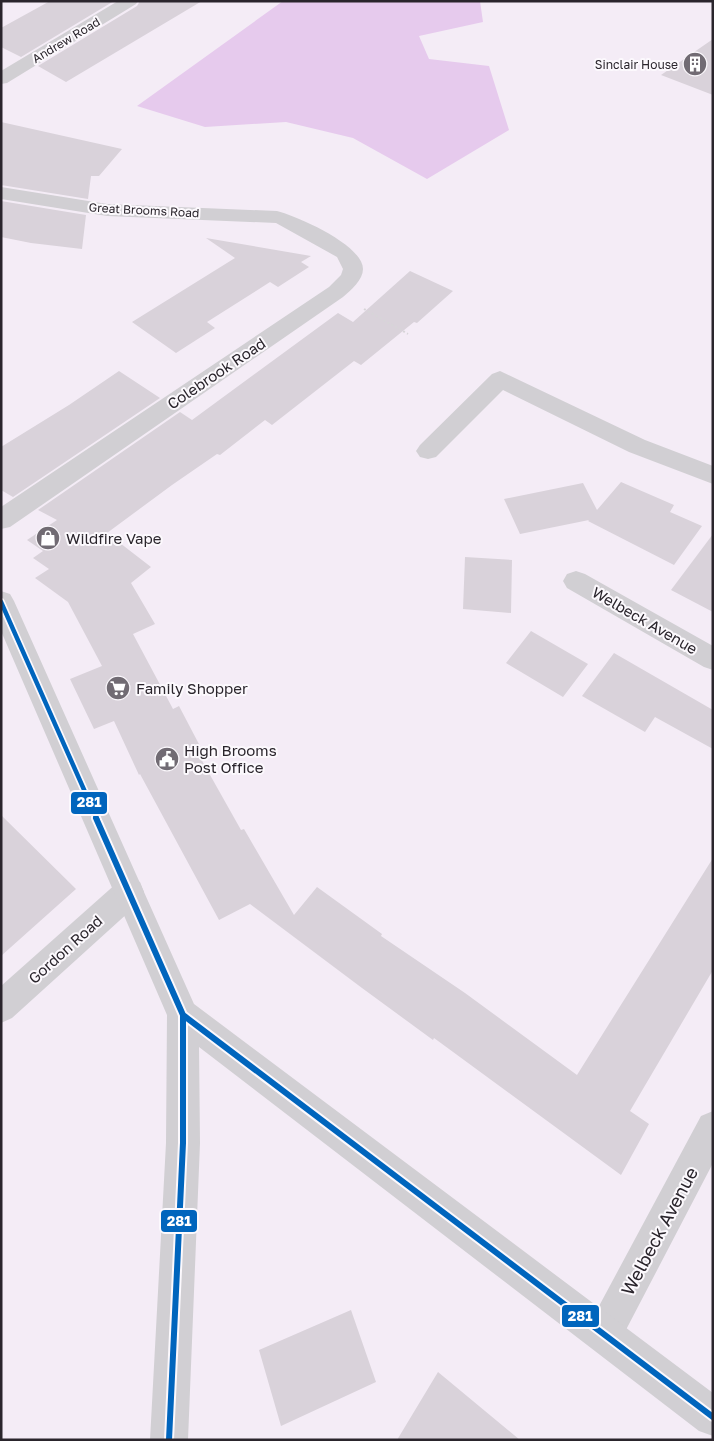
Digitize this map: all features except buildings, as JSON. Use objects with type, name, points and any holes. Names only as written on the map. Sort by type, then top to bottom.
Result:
[{"type":"street","name":"Andrew Road","points":[[1,78],[130,1]]},
{"type":"street","name":"Great Brooms Road","points":[[1,194],[107,210],[266,216],[287,220]]},
{"type":"street","name":"Colebrook Road","points":[[1,520],[336,292],[349,281],[354,271],[352,260],[344,252],[287,220]]},
{"type":"street","points":[[428,451],[500,379],[637,446],[713,475]]},
{"type":"street","name":"Welbeck Avenue","points":[[576,581],[713,659]]},
{"type":"street","points":[[1,601],[183,1016],[183,1142],[169,1440]]},
{"type":"street","name":"Gordon Road","points":[[1,1007],[129,892]]},
{"type":"street","points":[[183,1016],[713,1416]]},
{"type":"street","name":"Welbeck Avenue","points":[[604,1334],[713,1128]]},
{"type":"path","points":[[363,308],[408,334]]},
{"type":"shaded area","points":[[283,1],[480,1],[483,22],[419,36],[429,59],[489,66],[509,130],[427,179],[353,138],[286,122],[205,127],[137,106]]},
{"type":"transit line","name":"281","points":[[1,602],[183,1015],[183,1143],[169,1440]]},
{"type":"transit line","name":"281","points":[[183,1015],[713,1417]]},
{"type":"place","name":"Sinclair House","points":[[695,64]]},
{"type":"place","name":"Wildfire Vape","points":[[48,538]]},
{"type":"place","name":"Family Shopper","points":[[118,688]]},
{"type":"place","name":"High Brooms Post Office","points":[[167,759]]}]
